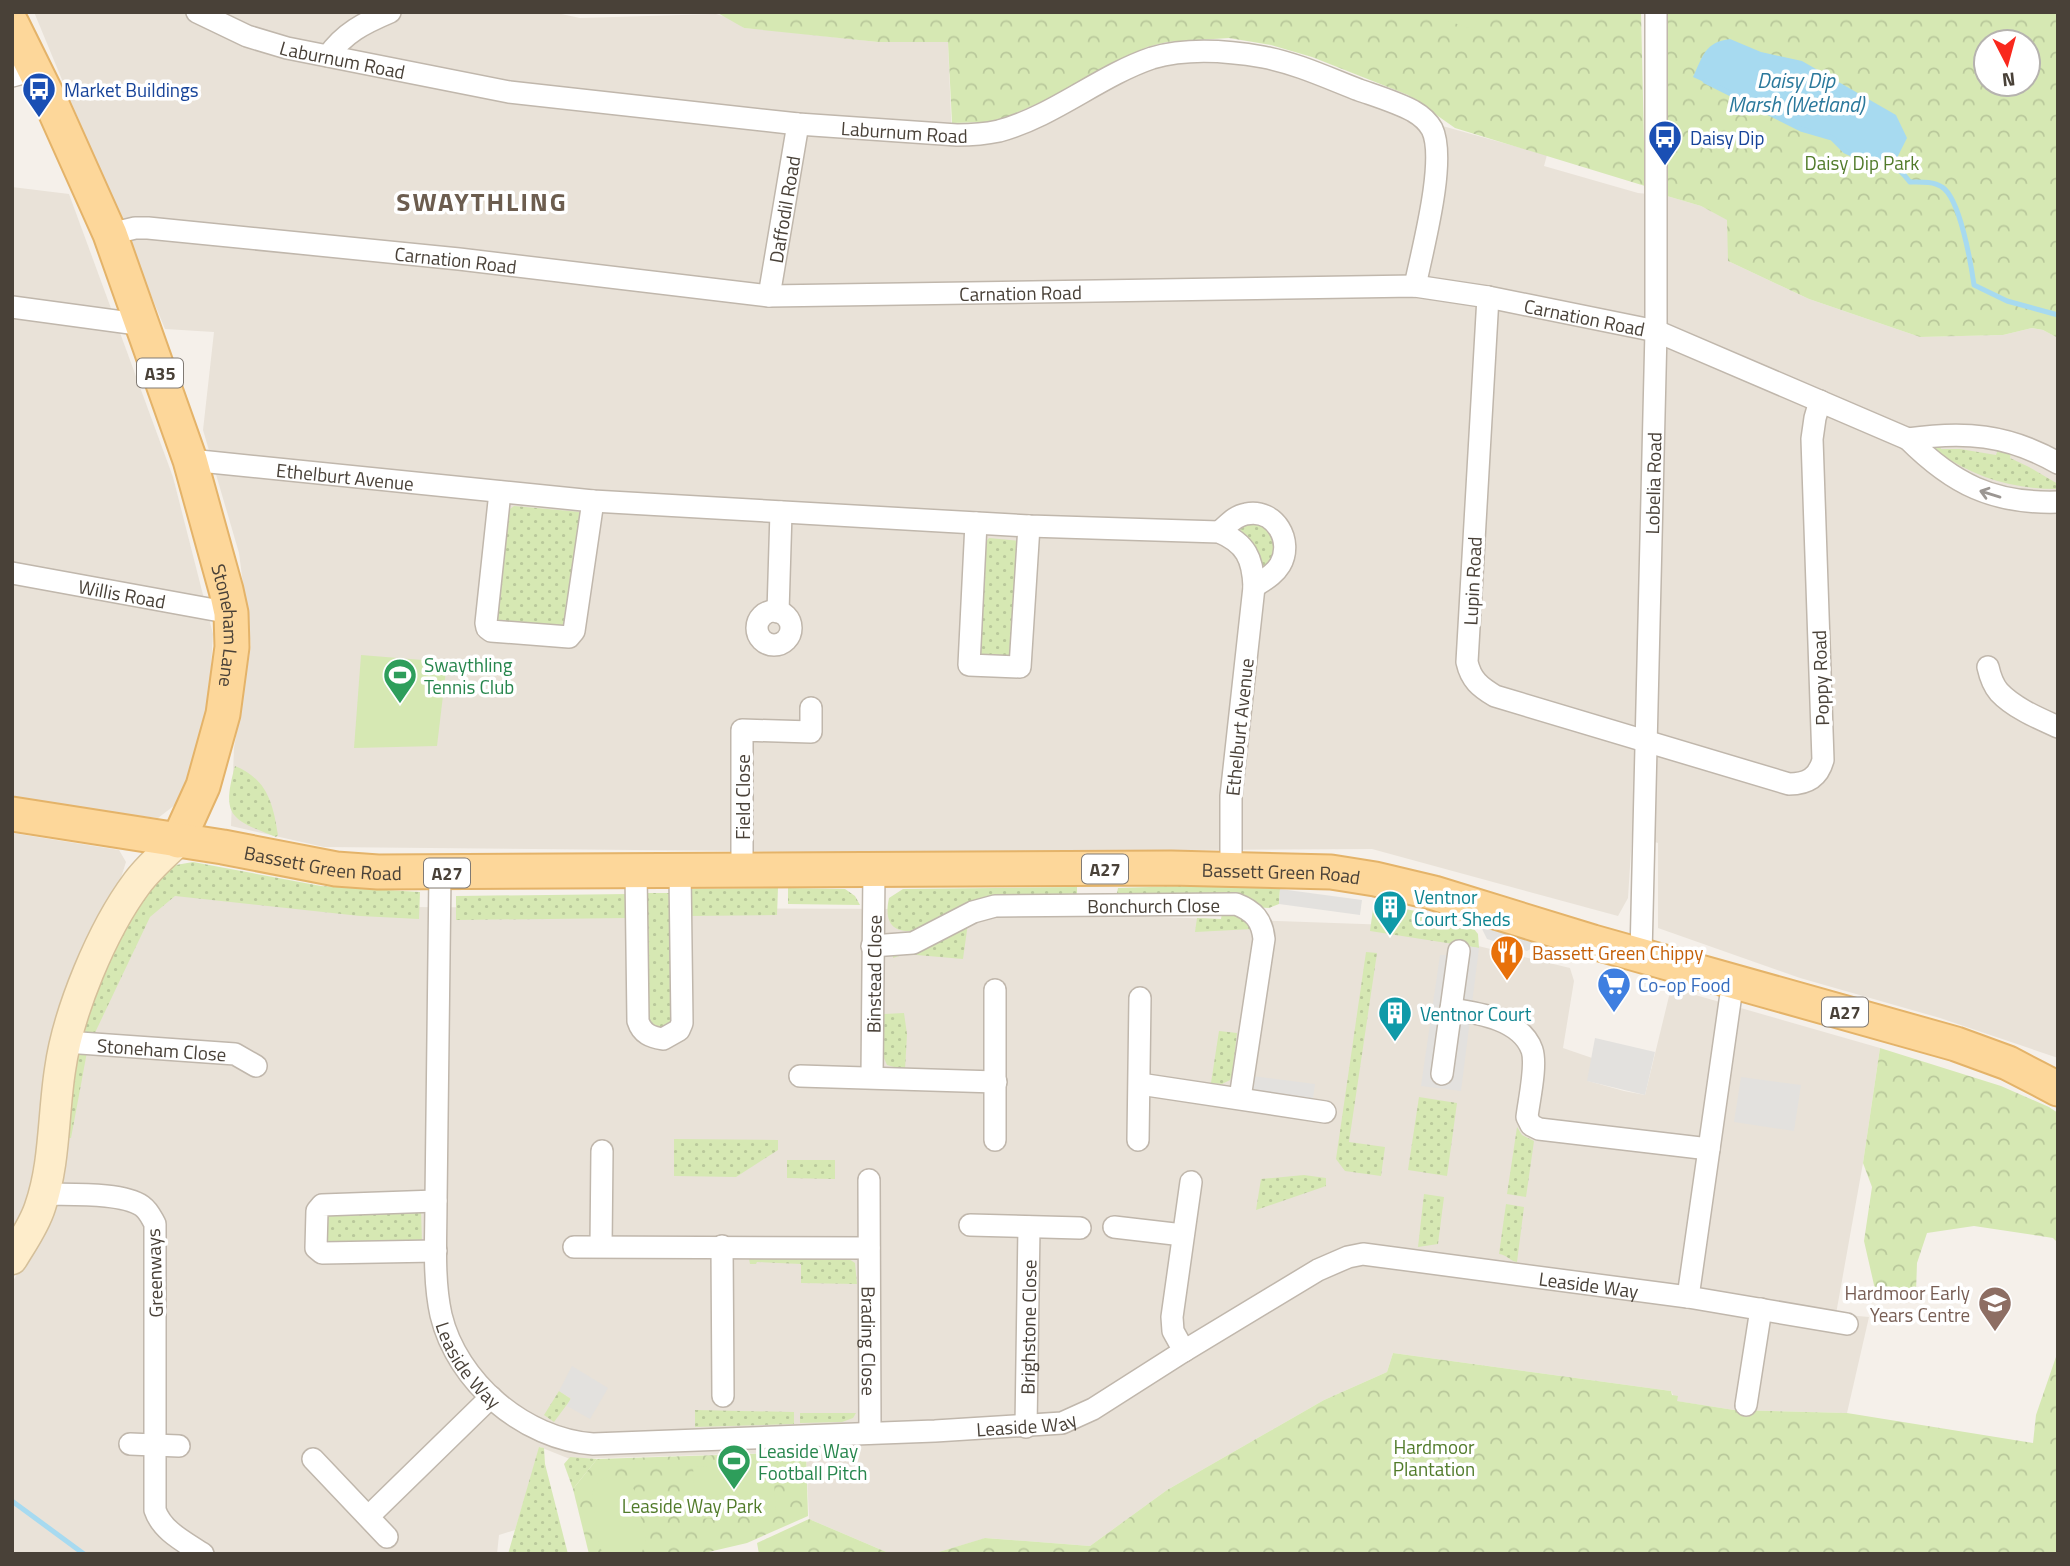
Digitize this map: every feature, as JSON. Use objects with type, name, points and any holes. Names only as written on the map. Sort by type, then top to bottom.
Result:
[{"type":"main road","name":"Stoneham Lane","points":[[12,24],[23,73],[54,109],[110,234],[190,460],[222,572],[230,613],[231,657],[217,740],[195,807],[178,841]]},
{"type":"main road","name":"Bassett Green Road","points":[[12,814],[336,869],[440,873],[636,873],[1231,868],[1332,872],[1434,893],[1965,1047],[2008,1063],[2058,1089]]},
{"type":"street","name":"Laburnum Road","points":[[197,12],[247,36],[287,48],[509,92],[798,124],[957,135],[982,134],[1012,127],[1120,71],[1154,58],[1184,53],[1223,52],[1264,57],[1404,107],[1423,119],[1432,130],[1437,152],[1435,179],[1415,286]]},
{"type":"street","points":[[328,57],[348,33],[361,24],[390,12]]},
{"type":"street","name":"Lobelia Road","points":[[1641,954],[1656,331],[1656,12]]},
{"type":"street","name":"Daffodil Road","points":[[769,296],[798,124]]},
{"type":"street","name":"Carnation Road","points":[[110,234],[148,228],[459,259],[769,296],[1415,286],[1488,297],[1656,331],[1908,439],[1932,463],[1974,489],[1998,497],[2058,502]]},
{"type":"street","name":"Lupin Road","points":[[1488,297],[1467,662],[1471,676],[1481,688],[1495,696],[1645,742]]},
{"type":"street","points":[[12,307],[130,323],[143,322]]},
{"type":"street","name":"Poppy Road","points":[[1645,742],[1789,784],[1801,784],[1811,780],[1820,771],[1823,760],[1812,439],[1821,401]]},
{"type":"street","points":[[1908,439],[1942,434],[1989,437],[2020,445],[2058,464]]},
{"type":"street","name":"Ethelburt Avenue","points":[[190,460],[593,501],[1029,526],[1219,533],[1230,537],[1250,557],[1254,587],[1231,796],[1231,868]]},
{"type":"street","points":[[500,492],[485,623],[491,631],[569,637],[574,631],[593,501]]},
{"type":"street","points":[[779,612],[781,512]]},
{"type":"street","points":[[1219,533],[1232,520],[1245,514],[1259,513],[1273,520],[1280,529],[1284,552],[1281,563],[1273,574],[1254,587]]},
{"type":"street","points":[[976,523],[969,664],[1020,667],[1029,526]]},
{"type":"street","name":"Willis Road","points":[[12,573],[230,613]]},
{"type":"street","points":[[1988,667],[1999,692],[2030,713],[2058,727]]},
{"type":"street","name":"Field Close","points":[[742,871],[742,730],[811,732],[811,708]]},
{"type":"street","name":"Stoneham Lane","points":[[12,1259],[32,1226],[44,1194],[66,1041],[89,972],[128,896],[144,875],[178,841]]},
{"type":"street","name":"Binstead Close","points":[[872,1077],[874,870]]},
{"type":"street","points":[[636,873],[638,1021],[640,1029],[647,1034],[663,1038],[679,1030],[682,1023],[680,872]]},
{"type":"street","name":"Leaside Way","points":[[440,873],[436,1251],[441,1314],[448,1335],[469,1373],[491,1397],[514,1416],[534,1427],[583,1444],[1026,1427],[1062,1423],[1084,1414],[1318,1270],[1348,1257],[1363,1254],[1688,1297],[1847,1324]]},
{"type":"street","name":"Bonchurch Close","points":[[872,946],[913,943],[973,912],[995,906],[1236,904],[1247,908],[1260,921],[1264,939],[1240,1098]]},
{"type":"street","points":[[1442,1074],[1459,951]]},
{"type":"street","points":[[1688,1297],[1733,980]]},
{"type":"street","points":[[995,990],[995,1140]]},
{"type":"street","points":[[1138,1140],[1140,998]]},
{"type":"street","points":[[1451,1009],[1492,1017],[1515,1029],[1532,1049],[1534,1060],[1527,1117],[1531,1125],[1539,1129],[1709,1149]]},
{"type":"street","name":"Stoneham Close","points":[[66,1041],[235,1054],[256,1066]]},
{"type":"street","points":[[800,1076],[996,1082]]},
{"type":"street","points":[[1140,1084],[1325,1112]]},
{"type":"street","points":[[601,1150],[601,1246]]},
{"type":"street","name":"Brading Close","points":[[869,1181],[870,1433]]},
{"type":"street","points":[[1184,1351],[1173,1331],[1172,1317],[1191,1182]]},
{"type":"street","name":"Greenways","points":[[44,1194],[120,1198],[134,1202],[150,1214],[155,1224],[155,1510],[165,1527],[203,1554]]},
{"type":"street","points":[[436,1201],[322,1205],[317,1211],[316,1248],[322,1253],[436,1251]]},
{"type":"street","points":[[970,1225],[1080,1228]]},
{"type":"street","name":"Brighstone Close","points":[[1026,1427],[1029,1227]]},
{"type":"street","points":[[1114,1227],[1183,1236]]},
{"type":"street","points":[[722,1246],[723,1396]]},
{"type":"street","points":[[574,1247],[869,1248]]},
{"type":"street","points":[[1746,1405],[1761,1309]]},
{"type":"street","points":[[369,1516],[491,1397]]},
{"type":"street","points":[[130,1444],[179,1446]]},
{"type":"street","points":[[313,1459],[387,1536]]},
{"type":"shaded area","points":[[34,12],[552,12],[580,18],[716,14],[730,18],[744,28],[878,42],[948,42],[952,142],[1055,121],[1156,63],[1264,64],[1403,115],[1547,155],[1544,166],[1638,193],[1667,196],[1701,206],[1728,220],[1728,261],[1809,299],[1920,337],[2003,335],[2032,328],[2043,330],[2058,338],[2058,1058],[1940,1018],[1800,978],[1658,928],[1658,843],[1632,835],[1628,898],[1618,916],[1372,849],[843,852],[324,847],[231,826],[234,748],[251,646],[239,553],[203,430],[214,332],[165,329]]},
{"type":"shaded area","points":[[12,187],[69,194],[173,477],[213,634],[208,717],[180,801],[158,818],[12,801]]},
{"type":"shaded area","points":[[12,833],[119,850],[126,862],[40,1130],[24,1215],[12,1236]]},
{"type":"shaded area","points":[[161,886],[401,907],[926,909],[1391,925],[1570,968],[1574,981],[1563,1048],[1595,1059],[1588,1081],[1624,1091],[1645,1095],[1671,988],[1880,1048],[1836,1314],[1869,1317],[1847,1413],[1734,1410],[1676,1401],[1671,1391],[1393,1353],[1387,1372],[1324,1400],[1167,1490],[1090,1546],[986,1538],[932,1554],[891,1554],[809,1519],[806,1452],[570,1459],[540,1447],[515,1530],[499,1535],[497,1554],[12,1554],[12,1283],[42,1228],[80,1047]]},
{"type":"shaded area","points":[[1280,889],[1362,900],[1360,915],[1279,904]]},
{"type":"shaded area","points":[[1479,923],[1542,943],[1527,951],[1487,939]]},
{"type":"shaded area","points":[[1450,943],[1479,948],[1461,1091],[1421,1086],[1440,955],[1449,955]]},
{"type":"shaded area","points":[[1595,1038],[1655,1052],[1645,1095],[1587,1081]]},
{"type":"shaded area","points":[[1252,1076],[1315,1084],[1312,1105],[1257,1094],[1251,1085]]},
{"type":"shaded area","points":[[1741,1077],[1801,1085],[1794,1131],[1734,1122]]},
{"type":"shaded area","points":[[572,1366],[608,1388],[590,1419],[567,1406],[571,1398],[559,1391]]},
{"type":"green space","points":[[716,12],[1641,12],[1645,186],[1455,128],[1408,95],[1312,57],[1271,45],[1229,38],[1167,42],[1147,47],[1050,98],[1002,119],[952,123],[948,42],[878,42],[744,28]]},
{"type":"green space","points":[[1445,12],[1480,12],[1474,30],[1443,19]]},
{"type":"green space","name":"Daisy Dip Park","points":[[1668,12],[2058,12],[2058,338],[2032,328],[2003,335],[1920,337],[1809,299],[1728,261],[1727,220],[1701,206],[1667,196]]},
{"type":"green space","points":[[1940,444],[1941,449],[1996,455],[1998,449],[2011,453],[2010,458],[2058,484],[2058,493],[2056,489],[2025,487],[1996,481],[1968,470],[1941,454],[1937,459],[1931,446]]},
{"type":"green space","points":[[514,506],[581,512],[583,516],[566,629],[500,624],[494,620],[507,511]]},
{"type":"green space","points":[[1245,521],[1269,527],[1278,555],[1266,571],[1258,561],[1256,548],[1237,526]]},
{"type":"green space","points":[[989,538],[1020,541],[1013,657],[982,657],[979,653],[985,543]]},
{"type":"green space","name":"Swaythling Tennis Club","points":[[361,655],[447,662],[437,746],[354,748]]},
{"type":"green space","points":[[235,766],[255,778],[267,793],[276,823],[276,837],[249,825],[233,814],[229,796]]},
{"type":"green space","points":[[193,862],[321,886],[420,892],[419,919],[360,916],[175,896],[150,917],[92,1039],[72,1037],[131,907],[157,878],[176,865]]},
{"type":"green space","points":[[1258,885],[1280,889],[1279,904],[1269,908],[1087,898],[1087,894],[1117,893],[1118,888]]},
{"type":"green space","points":[[1077,887],[1077,896],[991,896],[912,936],[910,931],[893,926],[888,917],[889,898],[903,889]]},
{"type":"green space","points":[[778,888],[777,915],[691,916],[690,889]]},
{"type":"green space","points":[[788,888],[845,889],[855,896],[860,905],[788,904]]},
{"type":"green space","points":[[643,893],[674,893],[674,1019],[667,1027],[651,1027],[646,1024]]},
{"type":"green space","points":[[628,894],[628,918],[456,920],[456,896]]},
{"type":"green space","points":[[1374,902],[1424,913],[1474,929],[1478,934],[1479,948],[1370,931]]},
{"type":"green space","points":[[1222,913],[1240,917],[1253,929],[1195,932],[1197,918],[1221,919]]},
{"type":"green space","points":[[968,923],[963,959],[905,954],[893,958],[893,952]]},
{"type":"green space","points":[[1366,952],[1377,953],[1349,1142],[1385,1147],[1381,1176],[1345,1171],[1336,1159]]},
{"type":"green space","points":[[904,1013],[907,1034],[905,1070],[887,1065],[884,1058],[884,1014]]},
{"type":"green space","points":[[1219,1031],[1237,1033],[1232,1076],[1222,1084],[1211,1083]]},
{"type":"green space","points":[[1880,1048],[2001,1086],[2058,1113],[2058,1243],[2053,1238],[1974,1226],[1927,1233],[1917,1263],[1916,1292],[1903,1298],[1877,1298],[1864,1241],[1872,1187],[1863,1163]]},
{"type":"green space","points":[[72,1051],[87,1052],[71,1138],[57,1137]]},
{"type":"green space","points":[[1419,1097],[1457,1103],[1447,1176],[1408,1170]]},
{"type":"green space","points":[[1517,1127],[1522,1135],[1534,1141],[1526,1197],[1507,1194]]},
{"type":"green space","points":[[674,1139],[778,1140],[778,1150],[736,1177],[674,1176]]},
{"type":"green space","points":[[787,1160],[835,1160],[835,1179],[787,1178]]},
{"type":"green space","points":[[1304,1175],[1326,1178],[1326,1186],[1256,1210],[1261,1179]]},
{"type":"green space","points":[[1424,1194],[1444,1197],[1438,1244],[1418,1247]]},
{"type":"green space","points":[[1506,1204],[1524,1207],[1517,1262],[1499,1254]]},
{"type":"green space","points":[[421,1211],[422,1243],[325,1245],[325,1215]]},
{"type":"green space","points":[[749,1259],[849,1259],[855,1263],[857,1284],[801,1283],[801,1264],[750,1264]]},
{"type":"green space","name":"Hardmoor Plantation","points":[[2058,1351],[2058,1554],[932,1554],[985,1538],[1090,1546],[1167,1490],[1324,1400],[1387,1372],[1393,1353],[1671,1391],[1672,1395],[1678,1396],[1677,1401],[1734,1410],[1847,1413],[2033,1443],[2036,1415]]},
{"type":"green space","points":[[559,1391],[571,1399],[554,1422],[544,1415]]},
{"type":"green space","points":[[695,1410],[794,1412],[794,1424],[695,1427]]},
{"type":"green space","points":[[800,1413],[856,1413],[853,1418],[842,1422],[800,1423]]},
{"type":"green space","points":[[539,1447],[544,1448],[545,1464],[568,1554],[508,1554]]},
{"type":"green space","name":"Leaside Way Park","points":[[806,1452],[808,1516],[747,1543],[700,1554],[589,1554],[573,1489],[597,1459]]},
{"type":"green space","points":[[570,1457],[597,1459],[573,1489],[564,1464]]},
{"type":"green space","name":"Leaside Way Football Pitch","points":[[773,1462],[776,1515],[696,1519],[693,1467]]},
{"type":"green space","points":[[612,1475],[628,1480],[636,1493],[646,1542],[641,1554],[605,1554],[599,1547],[592,1492],[599,1481]]},
{"type":"green space","points":[[809,1519],[891,1554],[759,1554],[757,1543]]},
{"type":"water","name":"Daisy Dip Marsh (Wetland)","points":[[1730,39],[1761,52],[1802,61],[1896,115],[1907,138],[1893,166],[1874,165],[1845,151],[1832,138],[1801,129],[1693,77],[1706,51],[1715,43]]},
{"type":"waterway","points":[[1705,81],[1801,129],[1832,138],[1845,151],[1869,162]]},
{"type":"waterway","points":[[1888,165],[1898,169],[1910,182],[1935,184],[1948,194],[1964,232],[1974,285],[2007,301],[2058,315]]},
{"type":"waterway","points":[[12,1501],[84,1554]]},
{"type":"place","name":"Market Buildings","points":[[39,119]]},
{"type":"place","name":"Daisy Dip","points":[[1665,167]]},
{"type":"place","name":"Swaythling Tennis Club","points":[[400,705]]},
{"type":"place","name":"Ventnor Court Sheds","points":[[1390,937]]},
{"type":"place","name":"Bassett Green Chippy","points":[[1507,982]]},
{"type":"place","name":"Co-op Food","points":[[1614,1014]]},
{"type":"place","name":"Ventnor Court","points":[[1395,1043]]},
{"type":"place","name":"Hardmoor Early Years Centre","points":[[1995,1333]]},
{"type":"place","name":"Leaside Way Football Pitch","points":[[734,1491]]},
{"type":"district","name":"SWAYTHLING","points":[[482,201]]}]
